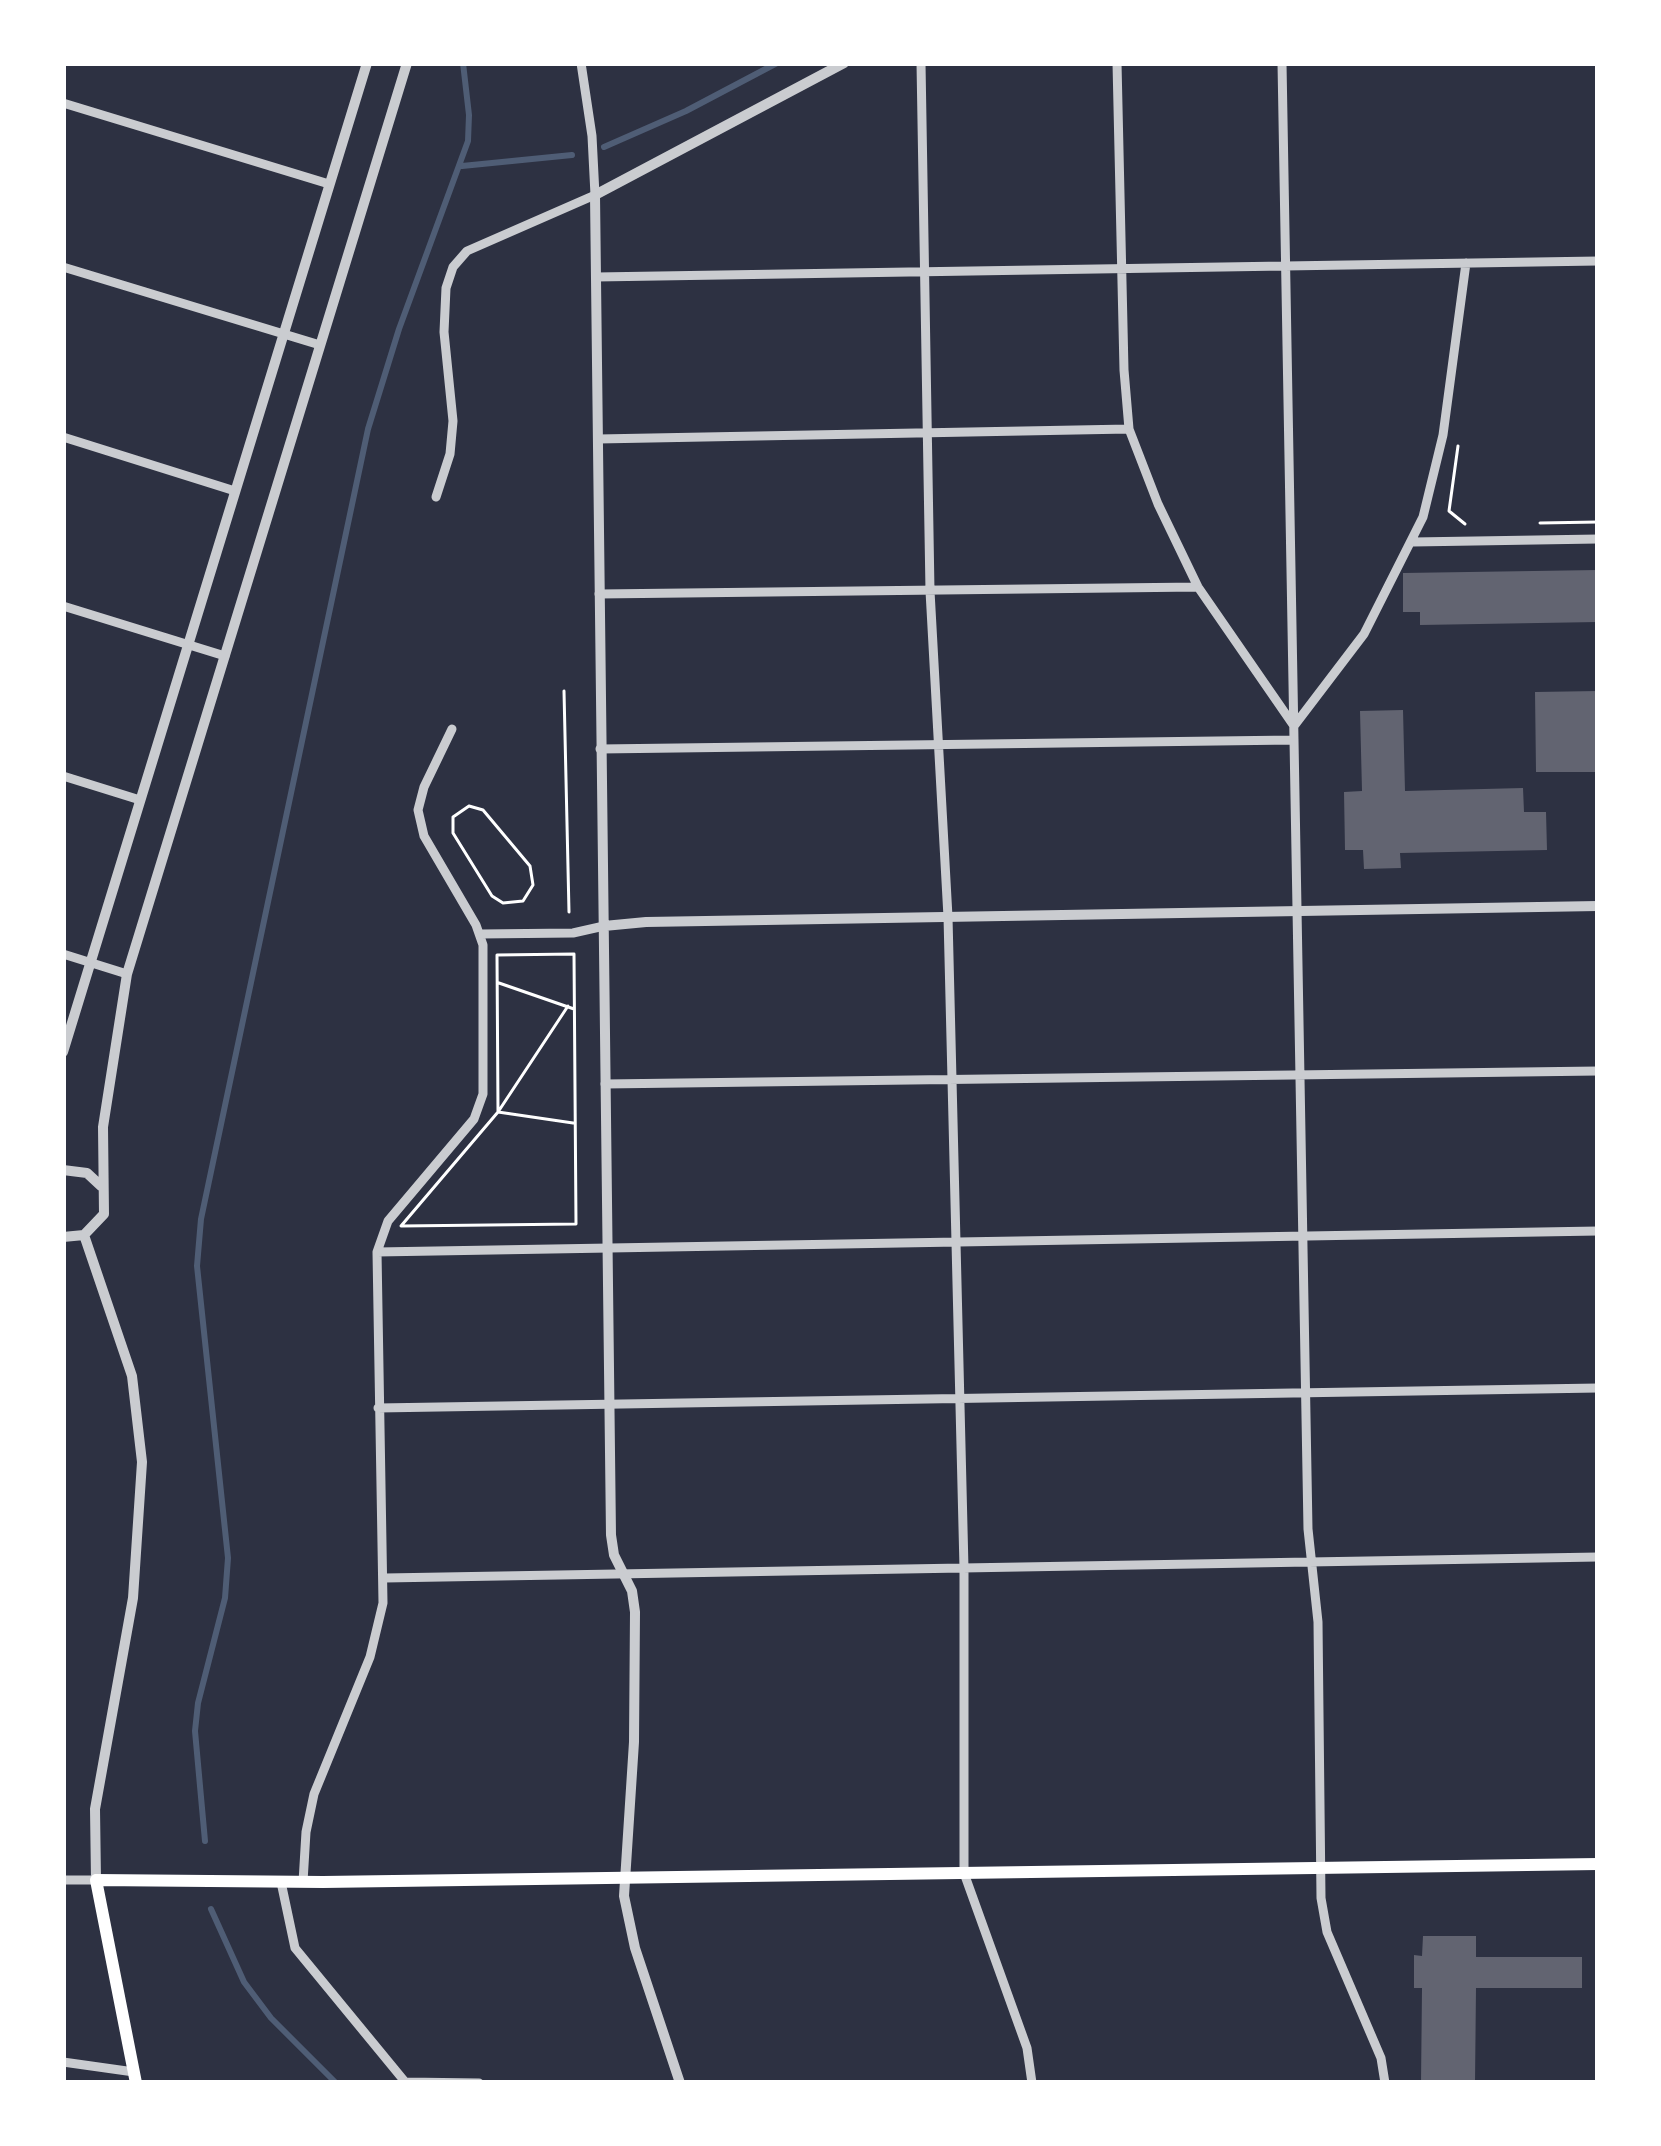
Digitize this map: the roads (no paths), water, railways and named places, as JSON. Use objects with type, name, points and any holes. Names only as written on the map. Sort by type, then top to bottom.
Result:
[{"type":"main road","points":[[135,2077],[96,1880],[303,1882],[1598,1864]]},
{"type":"street","points":[[63,1052],[367,63]]},
{"type":"street","points":[[63,1237],[84,1235],[100,1223],[105,1195],[103,1127],[127,974],[407,63]]},
{"type":"street","points":[[581,63],[595,196],[611,1545],[632,1591],[635,1612],[633,1770],[623,1878],[630,1931],[680,2083]]},
{"type":"street","points":[[436,497],[450,454],[453,421],[444,332],[446,288],[453,267],[467,251],[595,196],[844,63]]},
{"type":"street","points":[[920,63],[929,591],[948,917],[960,1399],[964,1873],[1027,2048],[1032,2083]]},
{"type":"street","points":[[1117,63],[1129,429],[1158,505],[1198,587],[1294,726]]},
{"type":"street","points":[[1282,63],[1306,1393],[1318,1622],[1320,1868],[1327,1932],[1381,2058],[1385,2083]]},
{"type":"street","points":[[63,103],[329,184]]},
{"type":"street","points":[[596,277],[1598,261]]},
{"type":"street","points":[[1294,726],[1364,634],[1412,542],[1438,464],[1466,263]]},
{"type":"street","points":[[63,267],[320,345]]},
{"type":"street","points":[[598,439],[1129,429]]},
{"type":"street","points":[[63,437],[235,491]]},
{"type":"street","points":[[1412,542],[1598,539]]},
{"type":"street","points":[[599,594],[1198,587]]},
{"type":"street","points":[[63,606],[225,656]]},
{"type":"street","points":[[303,1882],[311,1806],[370,1657],[385,1578],[376,1252],[394,1213],[479,1111],[483,1084],[480,934],[424,836],[419,818],[421,795],[452,729]]},
{"type":"street","points":[[600,749],[1294,740]]},
{"type":"street","points":[[63,776],[140,800]]},
{"type":"street","points":[[480,934],[573,933],[631,922],[1598,906]]},
{"type":"street","points":[[63,953],[127,974]]},
{"type":"street","points":[[605,1084],[1598,1072]]},
{"type":"street","points":[[64,1169],[94,1178],[105,1195]]},
{"type":"street","points":[[376,1252],[1598,1231]]},
{"type":"street","points":[[63,1880],[96,1880],[94,1809],[134,1598],[142,1462],[132,1376],[84,1235]]},
{"type":"street","points":[[378,1408],[1598,1388]]},
{"type":"street","points":[[385,1578],[1598,1557]]},
{"type":"street","points":[[281,1882],[295,1948],[406,2083],[479,2083]]},
{"type":"street","points":[[63,2062],[135,2077]]},
{"type":"waterway","points":[[205,1841],[195,1731],[225,1598],[228,1558],[197,1266],[201,1219],[368,429],[468,141],[463,63]]},
{"type":"waterway","points":[[604,147],[777,63]]},
{"type":"waterway","points":[[462,166],[572,155]]},
{"type":"waterway","points":[[211,1909],[244,1982],[271,2018],[336,2083]]}]
